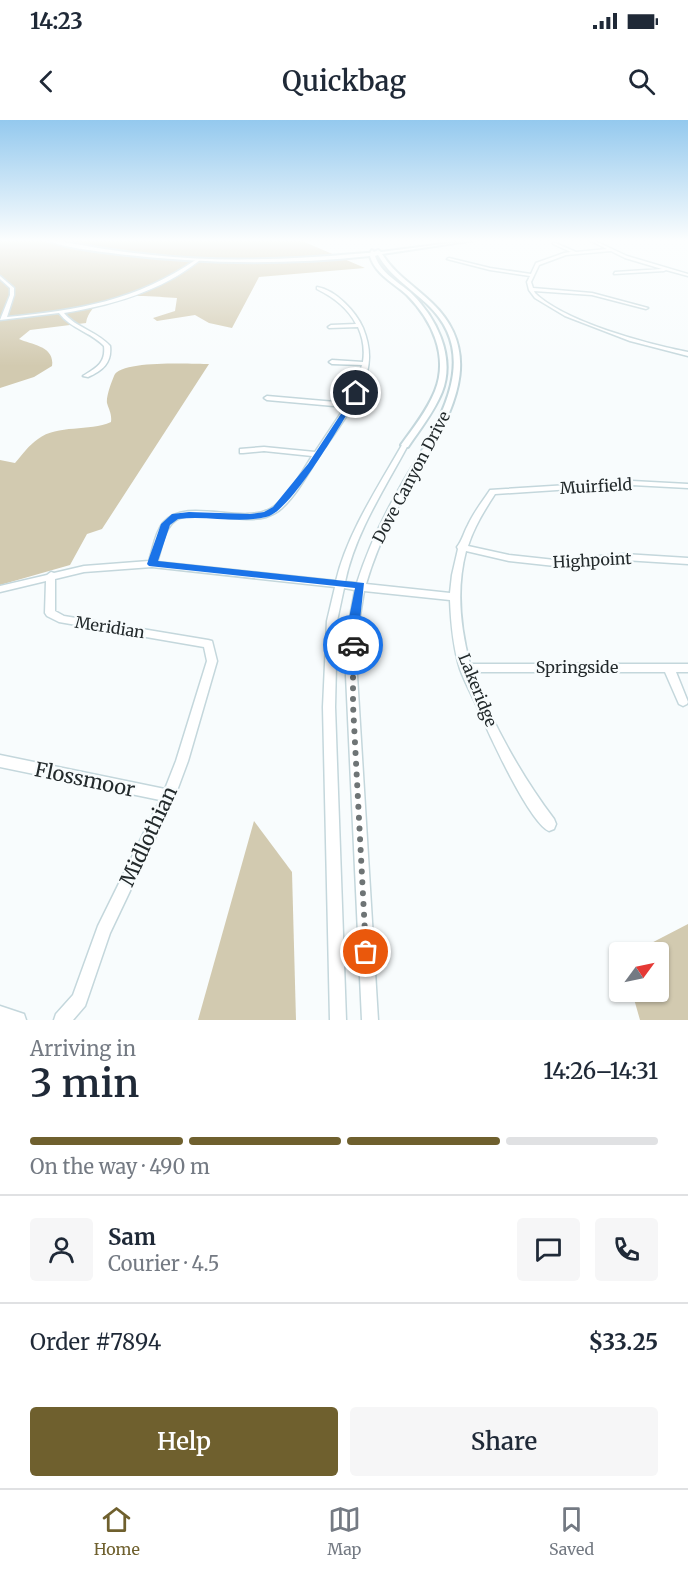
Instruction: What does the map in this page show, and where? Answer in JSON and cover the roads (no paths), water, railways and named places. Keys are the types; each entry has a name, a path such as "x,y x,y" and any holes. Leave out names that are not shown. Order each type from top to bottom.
{"street":[{"path":"5,282 12,288 12,295 2,319 60,312 105,302 162,282"},
{"name":"Dove Canyon Drive","path":"338,1020 329,707 332,621 340,583 359,530 397,464 405,445 432,406 440,386 445,362 437,330 428,315 396,282"},
{"name":"Dove Canyon Drive","path":"370,1020 353,705 354,623 360,585 376,540 426,451 456,388 457,348 448,327 437,311 405,282"},
{"path":"529,282 539,299 562,312 647,345 688,354"},
{"path":"152,564 166,524 176,516 189,514 250,517 266,514 276,509 317,454 349,405 362,381 367,351 360,325 341,302 319,288"},
{"path":"531,288 592,294 646,308"},
{"path":"60,312 70,324 93,333 107,346 108,356 104,366 86,376"},
{"path":"331,327 360,325"},
{"path":"332,362 366,364"},
{"path":"267,398 349,405"},
{"path":"243,451 264,449 317,454"},
{"path":"397,464 416,468"},
{"name":"Muirfield","path":"505,490 632,483 688,486"},
{"name":"Lakeridge","path":"505,490 493,492 488,498 475,516 461,547 453,597 456,627 465,668 499,744 523,789 549,824"},
{"name":"Highpoint","path":"461,547 510,558 555,563 624,557 688,561"},
{"path":"0,589 51,575 115,565 152,564 453,597"},
{"name":"Meridian","path":"51,575 50,613 62,619 208,644"},
{"name":"Midlothian","path":"62,1020 79,1000 103,931 169,796 212,661 208,644"},
{"path":"668,667 683,701"},
{"name":"Springside","path":"465,668 688,668"},
{"name":"Flossmoor","path":"0,761 169,796"},
{"path":"0,1014 18,1020"}]}
